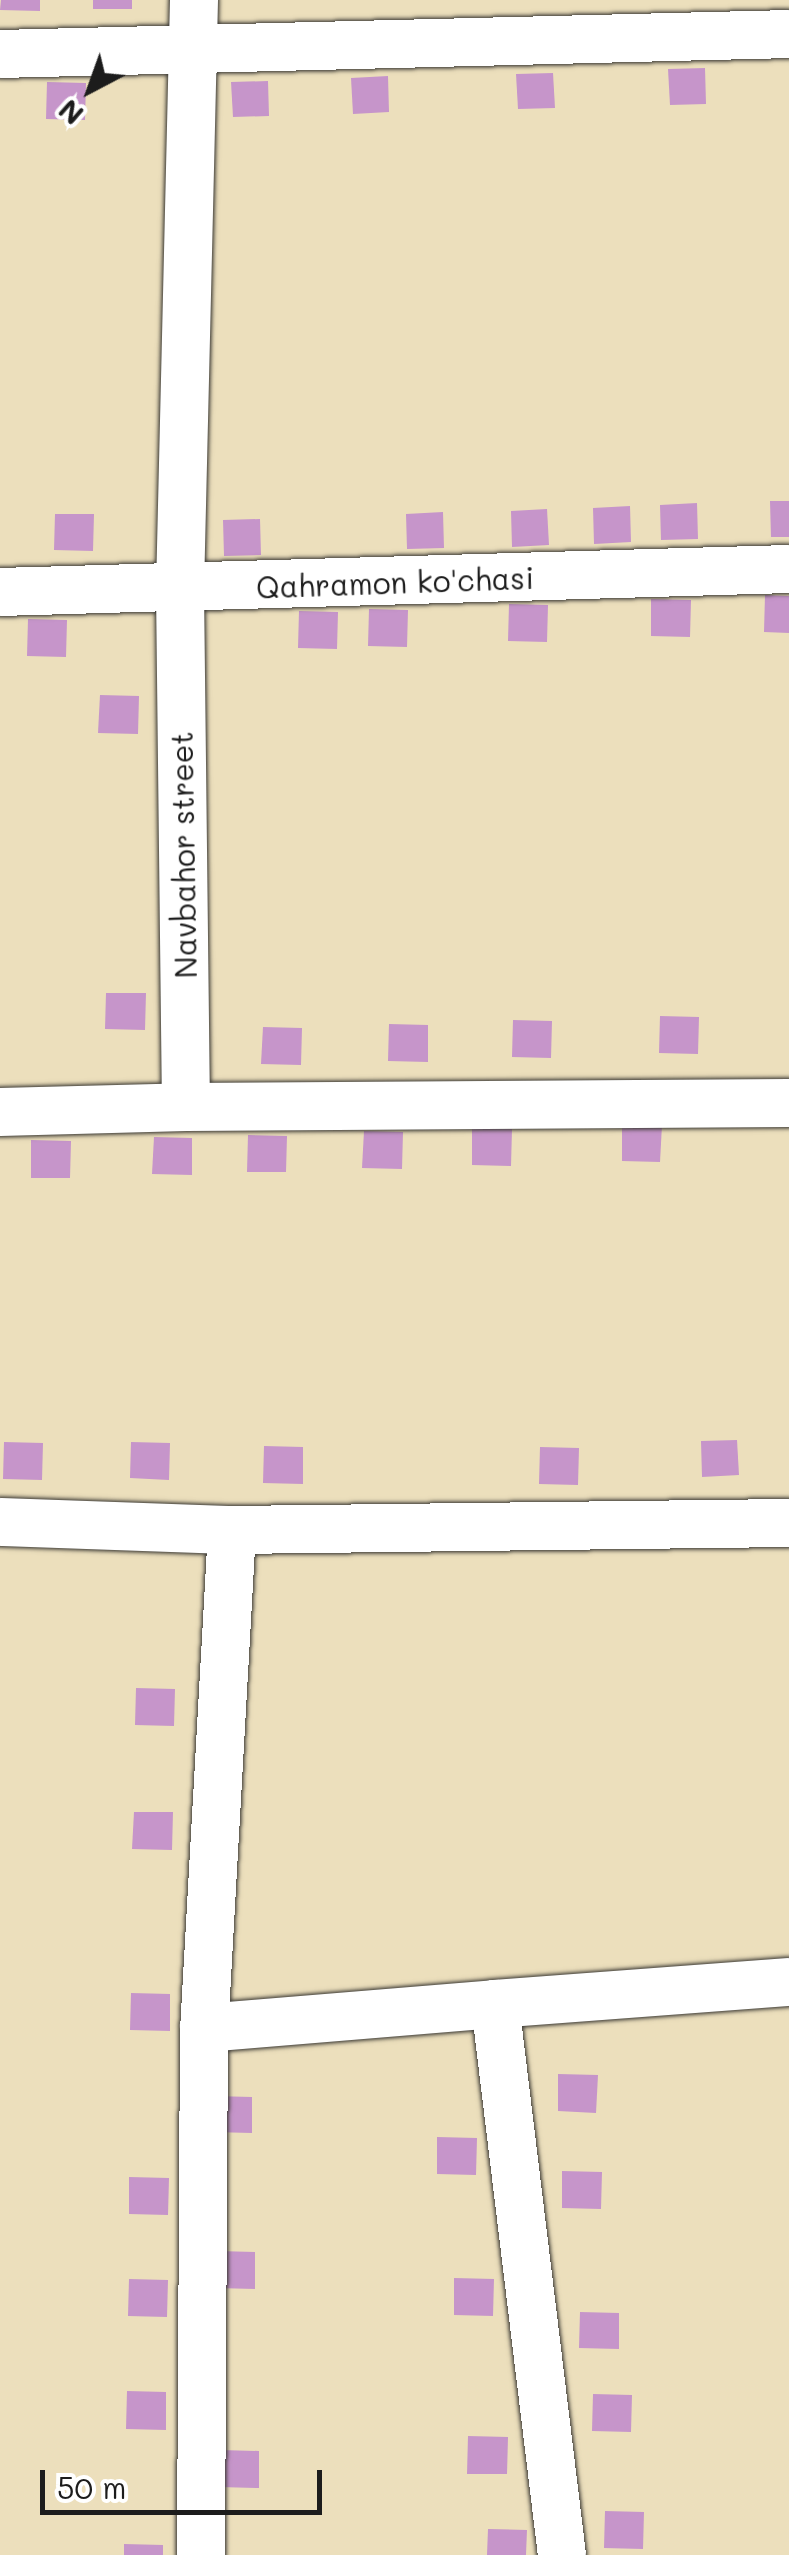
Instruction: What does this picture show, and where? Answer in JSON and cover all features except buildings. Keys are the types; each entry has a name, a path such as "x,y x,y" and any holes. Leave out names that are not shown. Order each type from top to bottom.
{"street":[{"name":"Navbahor street","path":"186,1108 180,589 194,0"},
{"path":"0,54 789,34"},
{"name":"Qahramon ko'chasi","path":"0,592 789,569"},
{"path":"0,1112 789,1103"},
{"path":"0,1522 232,1530 789,1523"},
{"path":"201,2555 204,2028 232,1530"},
{"path":"204,2028 789,1982"},
{"path":"495,2004 562,2555"}]}
